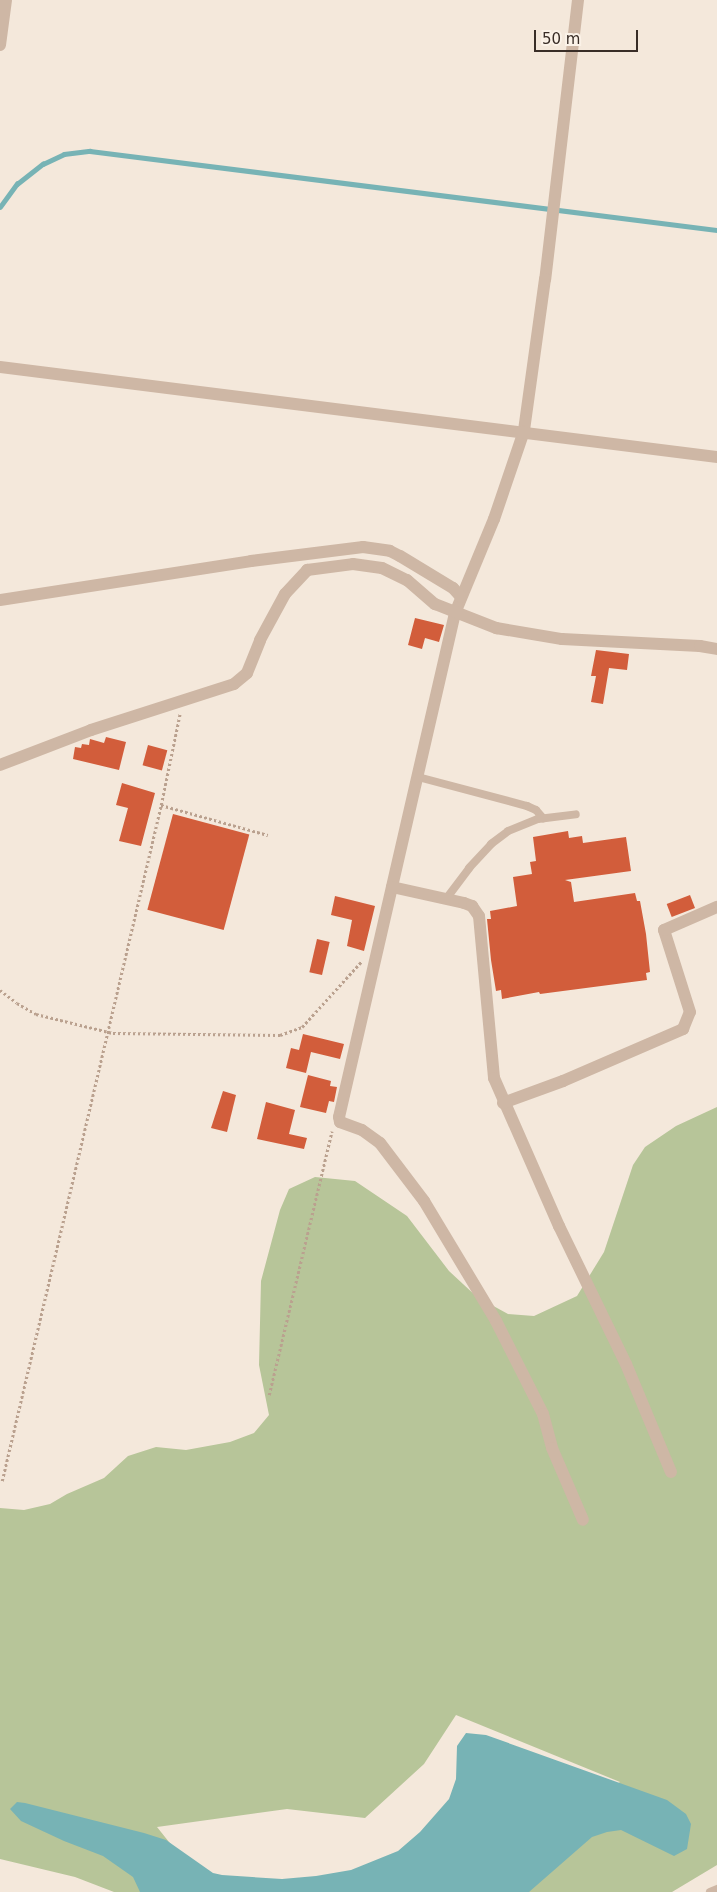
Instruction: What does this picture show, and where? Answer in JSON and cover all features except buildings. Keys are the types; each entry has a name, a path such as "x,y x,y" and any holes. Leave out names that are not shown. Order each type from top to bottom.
{"street":[{"path":"0,45 6,0"},
{"path":"578,0 543,298 524,431 494,519 455,613 339,1120 362,1130 380,1143 424,1201 496,1320 543,1414 552,1448 583,1520"},
{"path":"0,367 717,456"},
{"path":"0,600 251,561 363,547 390,551 400,556 452,588 461,596"},
{"path":"0,765 91,730 234,684 247,673 260,640 285,594 307,570 353,564 382,568 407,580 435,604 496,628 562,639 700,646 717,649"},
{"path":"392,888 472,906 479,916 492,1068 503,1103 559,1226 626,1364 672,1472"},
{"path":"503,1103 563,1081 684,1029 690,1012 664,930 717,907"}],"lane":[{"path":"418,777 527,806 536,810 543,818"},
{"path":"446,899 469,868 491,844 508,832 543,818 576,814"},
{"path":"710,1892 717,1889"}],"path":[{"path":"2,1481 161,805 182,702"},
{"path":"161,805 268,835"},
{"path":"0,990 36,1014 107,1031 176,1035 280,1035 302,1027 363,960 377,951"},
{"path":"269,1396 331,1132 335,1122 339,1120"}],"green space":[{"path":"717,1107 717,1865 672,1892 458,1892 495,1860 620,1782 456,1715 424,1764 365,1818 287,1809 157,1827 209,1892 114,1892 75,1877 0,1859 0,1508 24,1510 50,1504 67,1494 104,1478 128,1456 156,1447 186,1450 230,1442 254,1433 269,1415 259,1365 261,1281 280,1210 289,1189 315,1177 355,1181 407,1216 449,1271 477,1297 508,1314 534,1316 577,1296 604,1252 633,1165 645,1147 676,1126"}],"water":[{"path":"466,1733 486,1735 667,1800 686,1814 691,1824 687,1849 674,1856 621,1830 607,1832 592,1837 529,1892 140,1892 133,1877 103,1856 64,1841 21,1821 10,1809 17,1802 25,1803 144,1833 166,1840 213,1873 222,1875 282,1879 316,1876 351,1870 398,1851 420,1832 449,1799 456,1779 457,1746"}],"waterway":[{"path":"0,207 17,184 43,164 64,154 90,151 717,230"}]}
